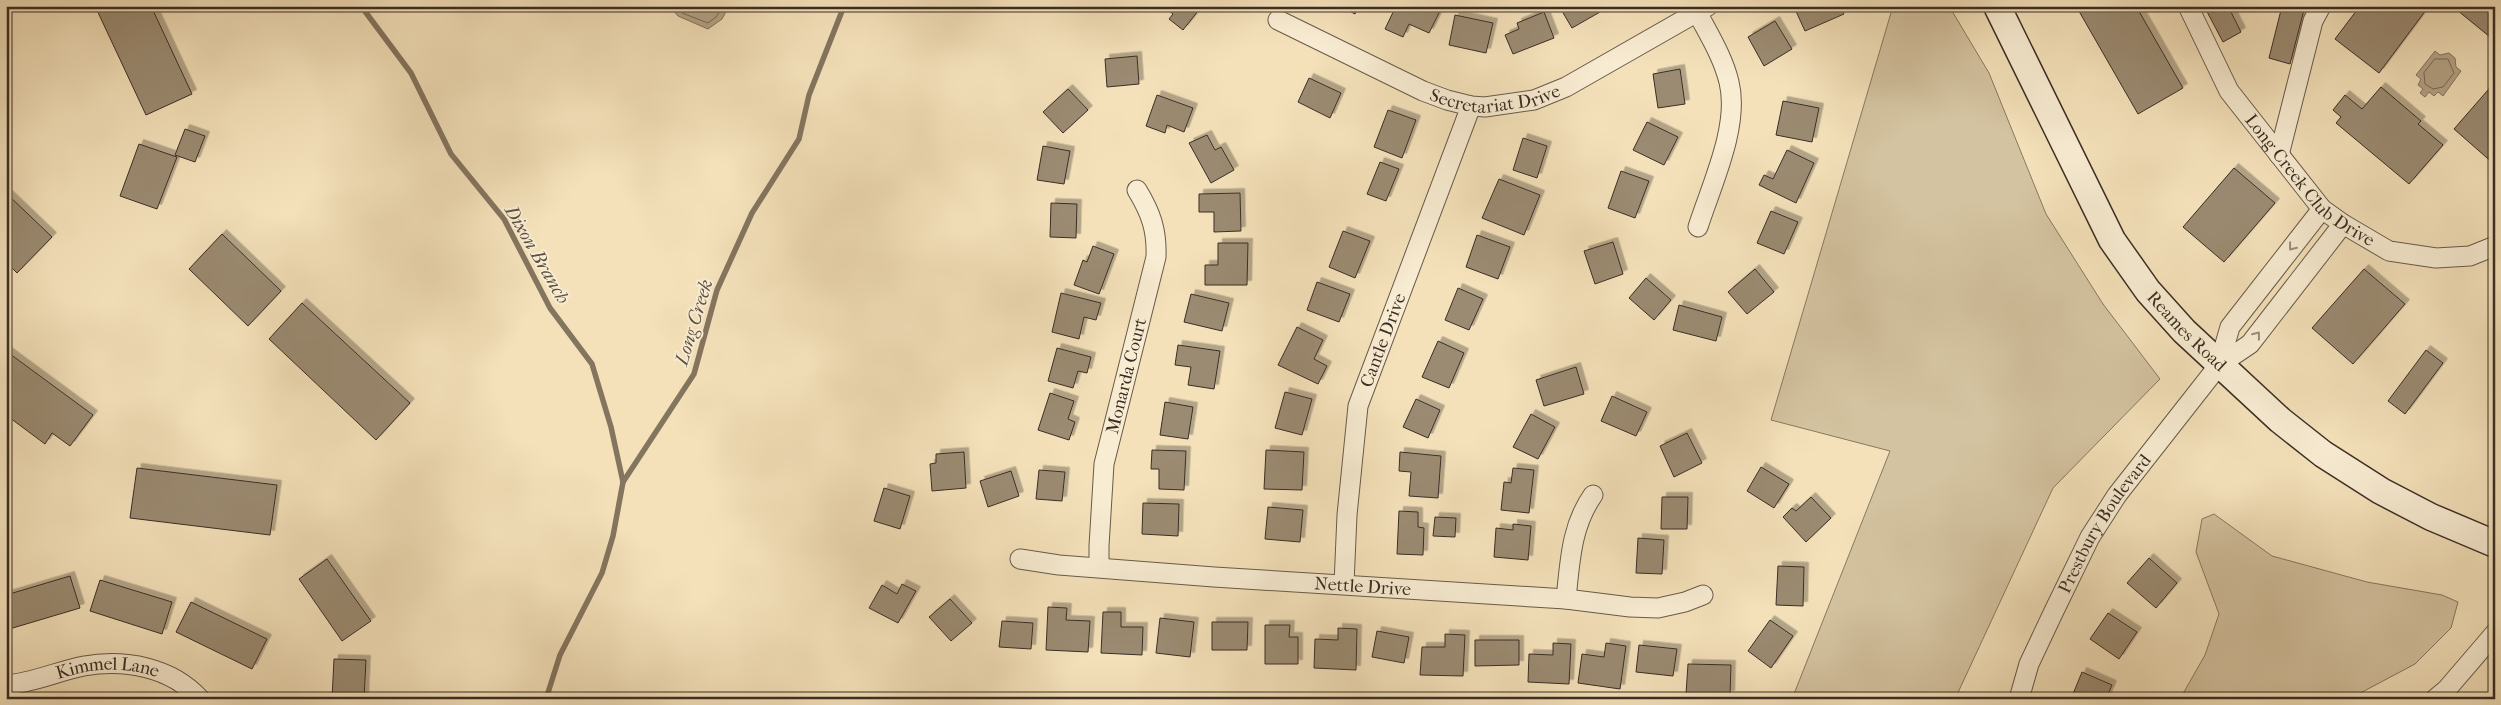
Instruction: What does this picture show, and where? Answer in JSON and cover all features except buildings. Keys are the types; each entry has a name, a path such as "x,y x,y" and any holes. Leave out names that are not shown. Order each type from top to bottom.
{"main road":[{"name":"Reames Road","path":"1996,6 2112,240 2148,291 2219,365 2280,420 2323,454 2388,495 2431,518 2495,544"}],"street":[{"name":"Long Creek Club Drive","path":"2188,6 2229,91 2322,209 2389,251 2436,258 2470,256 2495,246"},
{"path":"2280,155 2313,21 2321,6"},
{"path":"1698,228 1724,147 1732,102 1725,67 1702,9"},
{"name":"Secretariat Drive","path":"1278,20 1423,90 1448,100 1471,106 1486,107 1534,100 1566,87 1702,9"},
{"name":"Cantle Drive","path":"1344,584 1348,505 1358,406 1471,106"},
{"name":"Monarda Court","path":"1100,567 1099,546 1104,464 1156,257 1155,226 1150,211 1137,190"},
{"name":"Prestbury Boulevard","path":"2219,365 2230,327 2322,209"},
{"name":"Prestbury Boulevard","path":"2019,699 2029,664 2090,537 2117,495 2219,365 2250,344 2344,224"},
{"path":"1566,599 1576,526 1582,510 1593,495"},
{"name":"Nettle Drive","path":"1020,559 1100,567 1566,599 1658,608 1685,602 1703,595"},
{"path":"2435,699 2447,689 2495,633"},
{"name":"Kimmel Lane","path":"6,685 20,684 83,666 126,663 162,672 175,678 200,699"}],"shaded area":[{"path":"1893,6 1949,6 1989,73 2046,214 2103,304 2160,379 2053,488 1955,699 1792,699 1890,451 1771,420"},
{"path":"2214,514 2272,556 2367,582 2442,595 2458,602 2451,628 2415,664 2349,699 2180,699 2205,655 2219,614 2196,552 2202,519"}],"water":[{"path":"669,6 729,6 722,19 708,29 678,16"},
{"path":"2435,51 2440,55 2449,53 2455,58 2456,67 2461,71 2443,96 2438,92 2434,96 2429,92 2425,97 2420,93 2423,89 2418,85 2421,79 2416,75"}],"waterway":[{"name":"Dixon Branch","path":"361,6 411,73 451,154 504,219 550,308 592,364 611,427 623,482"},
{"name":"Long Creek","path":"546,699 560,655 602,573 613,536 623,482 694,374 717,290 752,213 799,139 809,95 844,6"}]}
